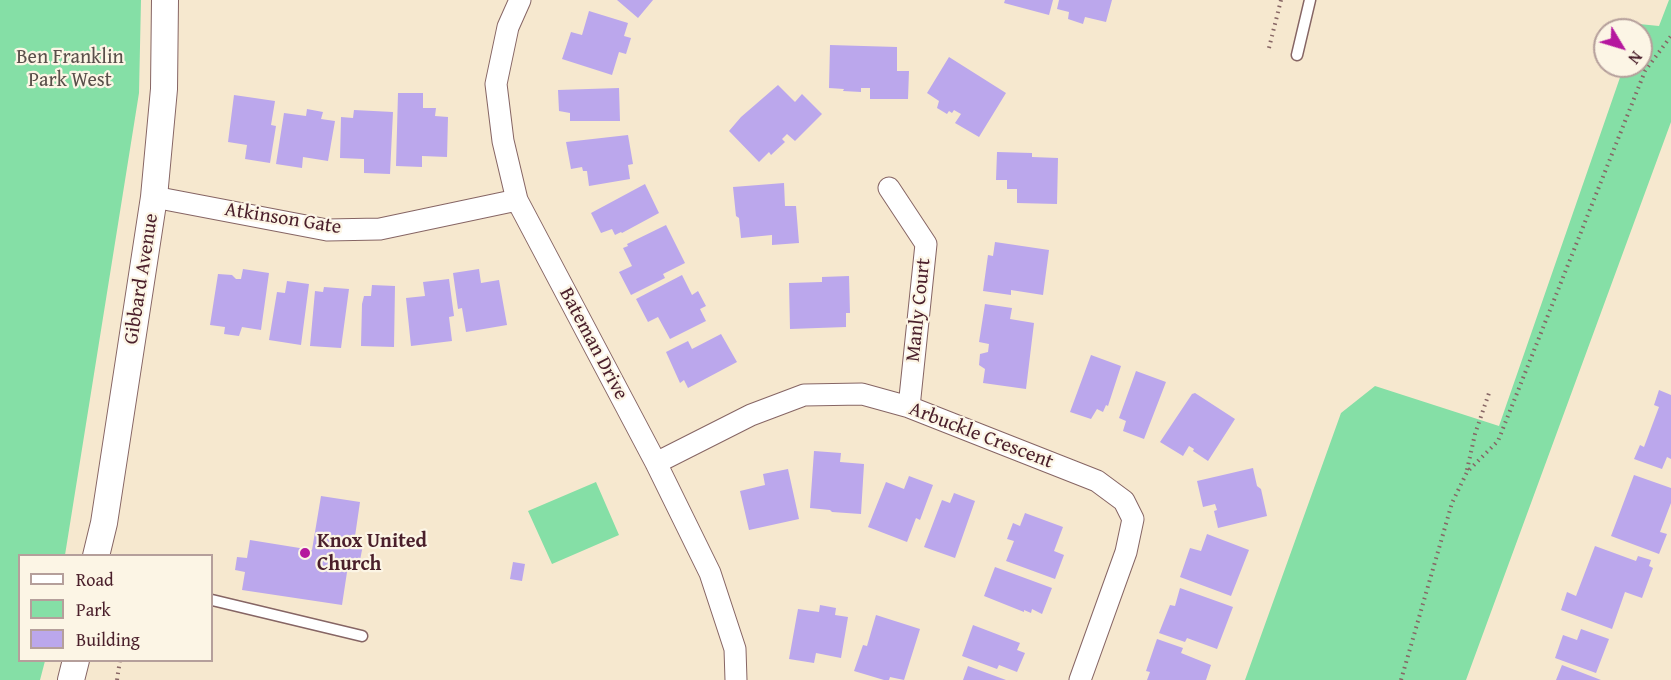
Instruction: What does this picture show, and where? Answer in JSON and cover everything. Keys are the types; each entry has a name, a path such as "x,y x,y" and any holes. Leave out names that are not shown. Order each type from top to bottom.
{"street":[{"name":"Gibbard Avenue","path":"96,554 104,523 154,197 164,90 165,0"},
{"name":"Bateman Drive","path":"520,0 508,27 496,84 502,141 517,200 656,463 710,573 735,649 736,680"},
{"name":"Manly Court","path":"889,188 926,244 909,407"},
{"name":"Atkinson Gate","path":"154,197 327,230 380,229 517,200"},
{"name":"Arbuckle Crescent","path":"656,463 751,415 804,395 862,394 909,407 1097,481 1124,501 1133,519 1126,552 1080,680"},
{"path":"71,680 76,662"}],"lane":[{"path":"1297,55 1310,0"},
{"path":"213,600 362,636"}],"path":[{"path":"1269,48 1281,0"},
{"path":"1467,472 1498,441 1645,71 1671,36"},
{"path":"1401,680 1452,503 1467,472 1475,434 1489,393"},
{"path":"117,680 120,662"}],"green space":[{"name":"Ben Franklin Park West","path":"0,0 141,0 139,93 65,554 18,554 18,662 45,662 40,680 0,680"},
{"path":"1669,0 1671,0 1671,122 1466,680 1245,680 1341,413 1375,386 1499,426 1620,78 1653,78 1653,25 1659,26"},
{"path":"596,482 619,535 552,564 528,511"}],"building":[{"path":"617,0 653,0 638,18"},
{"path":"1005,0 1053,0 1049,15 1004,3"},
{"path":"1059,0 1112,0 1106,22 1085,17 1083,24 1068,19 1069,12 1057,9"},
{"path":"589,11 628,23 624,36 631,38 626,54 619,52 612,75 562,59 571,32 582,35"},
{"path":"830,45 897,47 897,71 909,71 908,99 870,99 870,88 861,88 861,92 829,88"},
{"path":"949,57 1006,93 979,137 955,123 961,114 954,110 947,114 937,108 939,101 927,93"},
{"path":"778,85 795,102 802,94 822,114 795,141 787,134 782,139 785,142 771,155 769,152 759,162 729,131 741,117"},
{"path":"619,88 620,121 570,121 570,113 559,111 558,90"},
{"path":"398,93 423,93 423,108 436,108 435,116 448,117 447,157 422,156 422,167 396,166"},
{"path":"234,95 275,101 271,125 276,126 270,163 245,159 247,145 228,142"},
{"path":"307,109 323,112 321,119 335,121 328,161 303,157 302,168 276,164 284,113 306,116"},
{"path":"354,110 393,112 390,174 364,173 364,159 340,158 341,117 353,118"},
{"path":"628,135 633,164 628,165 630,179 589,186 587,171 583,171 582,167 571,169 566,142"},
{"path":"997,152 1032,153 1032,157 1058,158 1057,204 1017,203 1017,189 1007,189 1007,180 996,180"},
{"path":"784,183 785,206 796,206 799,243 772,245 772,235 741,238 733,187"},
{"path":"645,184 659,213 622,233 615,235 612,229 601,233 591,213"},
{"path":"666,225 685,263 663,274 665,278 631,295 619,272 632,266 623,248"},
{"path":"995,242 1049,250 1043,295 1011,290 1011,295 983,291 988,255 993,256"},
{"path":"243,269 269,273 261,330 242,327 239,336 224,334 225,327 210,325 218,274 232,275 236,279 241,279"},
{"path":"479,269 481,283 499,280 507,325 466,332 462,308 458,309 453,273"},
{"path":"682,275 692,295 698,291 706,306 700,309 706,321 670,339 658,317 648,322 636,299"},
{"path":"849,276 850,313 846,313 846,327 790,329 789,283 822,282 822,277"},
{"path":"449,279 454,316 449,317 452,341 411,346 406,298 425,296 423,282"},
{"path":"287,281 309,284 301,345 269,340 277,292 285,293"},
{"path":"372,285 395,286 394,347 361,346 362,304 364,296 371,296"},
{"path":"324,287 349,289 341,348 310,346 315,291 323,292"},
{"path":"985,304 1012,308 1010,319 1034,323 1026,389 983,383 985,369 979,365 980,354 988,352 989,344 979,342"},
{"path":"721,334 737,362 688,388 684,380 680,383 666,352 688,341 692,349"},
{"path":"1091,355 1121,366 1108,406 1106,405 1103,412 1097,409 1091,419 1070,412"},
{"path":"1136,371 1166,382 1144,439 1123,431 1126,421 1119,418"},
{"path":"1659,390 1671,395 1671,459 1667,457 1662,469 1634,459 1640,445 1644,447 1659,407 1654,405"},
{"path":"1195,393 1235,419 1208,461 1189,446 1183,456 1160,442 1192,394"},
{"path":"814,451 841,453 840,462 864,464 861,514 810,508"},
{"path":"1253,468 1267,516 1218,528 1214,511 1217,510 1215,504 1203,507 1197,481"},
{"path":"788,469 799,519 749,530 740,491 765,485 763,474"},
{"path":"1634,475 1671,488 1671,503 1660,532 1667,534 1659,554 1611,536"},
{"path":"909,476 933,485 920,520 916,518 907,542 868,527 886,482 904,489"},
{"path":"954,493 975,501 955,558 924,547 942,500 950,503"},
{"name":"Knox United Church","path":"321,496 360,502 354,543 363,545 360,560 349,559 342,605 242,590 245,572 235,570 237,557 247,558 250,540 312,550"},
{"path":"1025,513 1063,527 1054,551 1064,555 1055,579 1006,561 1014,541 1007,539 1013,523 1020,526"},
{"path":"1207,534 1249,550 1231,596 1180,577 1190,548 1201,551"},
{"path":"1595,546 1636,561 1638,556 1651,560 1649,566 1653,568 1642,598 1625,592 1612,629 1561,610 1567,592 1576,596"},
{"path":"513,562 525,564 522,581 510,579"},
{"path":"995,567 1052,588 1042,614 1032,609 1031,613 1024,610 1024,612 984,596"},
{"path":"1180,588 1233,607 1217,649 1187,638 1185,642 1159,633 1170,605 1175,606"},
{"path":"820,605 836,608 835,615 848,617 841,658 816,653 814,663 789,659 798,609 819,612"},
{"path":"876,615 920,629 904,680 890,677 889,680 884,680 854,671 863,645 867,646"},
{"path":"973,625 1020,643 1017,650 1025,653 1017,672 999,665 997,669 962,656"},
{"path":"1581,629 1609,639 1596,673 1555,658 1563,635 1577,640"},
{"path":"1157,639 1183,648 1181,653 1211,665 1206,680 1147,680 1150,672 1146,671"},
{"path":"1562,665 1601,680 1556,680"},
{"path":"968,666 1006,680 963,680"}],"place":[{"name":"Knox United Church","path":"305,553"}]}
